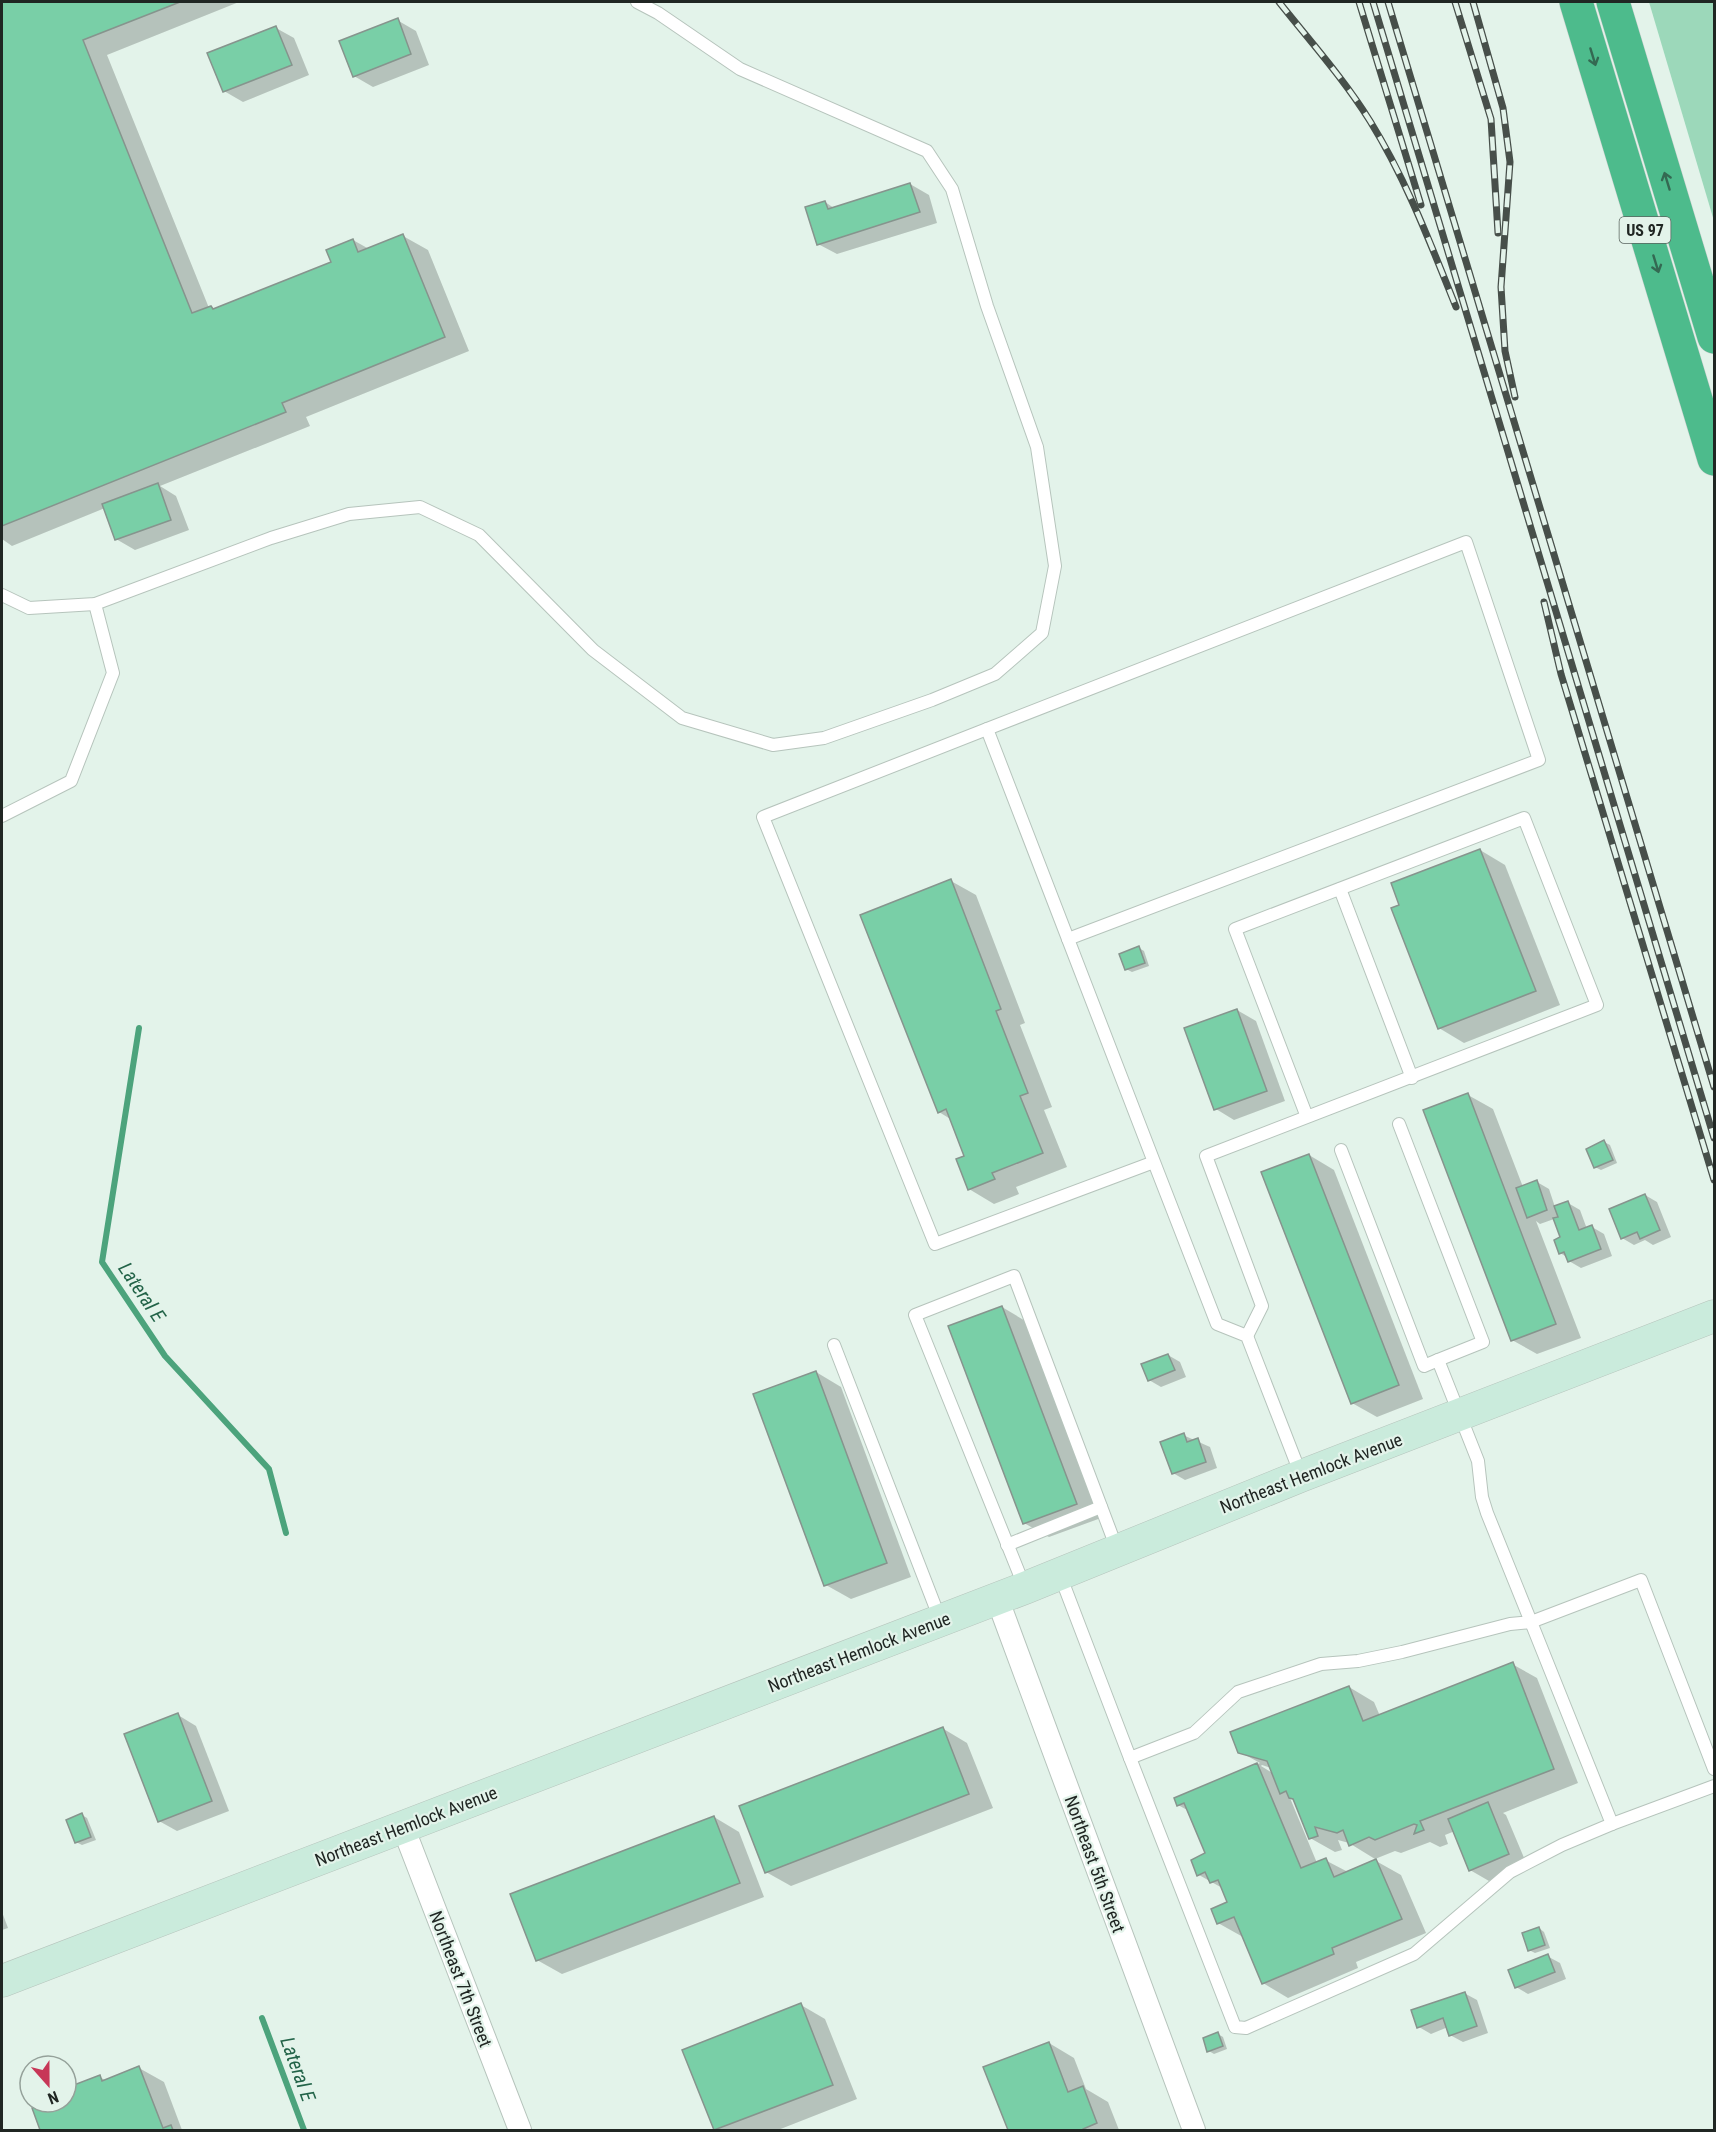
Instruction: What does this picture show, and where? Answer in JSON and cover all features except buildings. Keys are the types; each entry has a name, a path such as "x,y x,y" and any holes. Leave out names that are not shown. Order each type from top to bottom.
{"highway":[{"name":"US 97","path":"1576,2 1714,459"},
{"name":"US 97","path":"1613,2 1714,337"}],"street":[{"name":"Northeast Hemlock Avenue","path":"2,1981 1011,1593 1301,1476 1714,1316"},
{"name":"Northeast 5th Street","path":"1011,1593 1194,2130"},
{"name":"Northeast 7th Street","path":"403,1827 520,2130"}],"lane":[{"path":"2,595 29,608 95,604 271,538 350,514 420,507 479,535 593,650 682,718 773,745 824,738 932,700 995,674 1042,633 1055,566 1037,447 987,306 952,189 927,151 740,69 658,13 637,2"},
{"path":"1068,939 1539,760 1466,542 763,818 935,1244 1154,1162"},
{"path":"2,816 71,781 113,673 95,604"},
{"path":"987,729 1218,1324 1247,1336 1301,1476"},
{"path":"1247,1336 1262,1306 1206,1156 1307,1118 1412,1078 1597,1005 1524,818 1235,929 1307,1118"},
{"path":"1340,889 1412,1078"},
{"path":"1341,1150 1424,1366 1483,1342 1399,1124"},
{"path":"1011,1593 1007,1545 915,1315 1014,1276 1118,1550"},
{"path":"834,1345 941,1620"},
{"path":"1438,1360 1478,1461 1482,1497 1487,1513 1611,1824"},
{"path":"1007,1545 1101,1507"},
{"path":"1059,1574 1235,2027 1246,2028 1414,1954 1510,1872 1562,1845 1611,1824 1714,1786"},
{"path":"1130,1758 1194,1733 1238,1692 1321,1664 1358,1661 1510,1624 1531,1622 1641,1580 1714,1769"}],"green space":[{"path":"1649,2 1714,2 1714,221"}],"waterway":[{"name":"Lateral E","path":"139,1028 102,1262 165,1356 269,1469 286,1533"},
{"name":"Lateral E","path":"262,2018 304,2130"}],"railway":[{"path":"1279,2 1349,90 1383,143 1417,213 1456,307"},
{"path":"1359,2 1421,205"},
{"path":"1373,2 1714,1138"},
{"path":"1388,2 1714,1087"},
{"path":"1455,2 1491,119 1498,233"},
{"path":"1473,2 1503,108 1510,162 1501,287 1505,351 1515,397"},
{"path":"1544,602 1561,674 1714,1180"}]}
